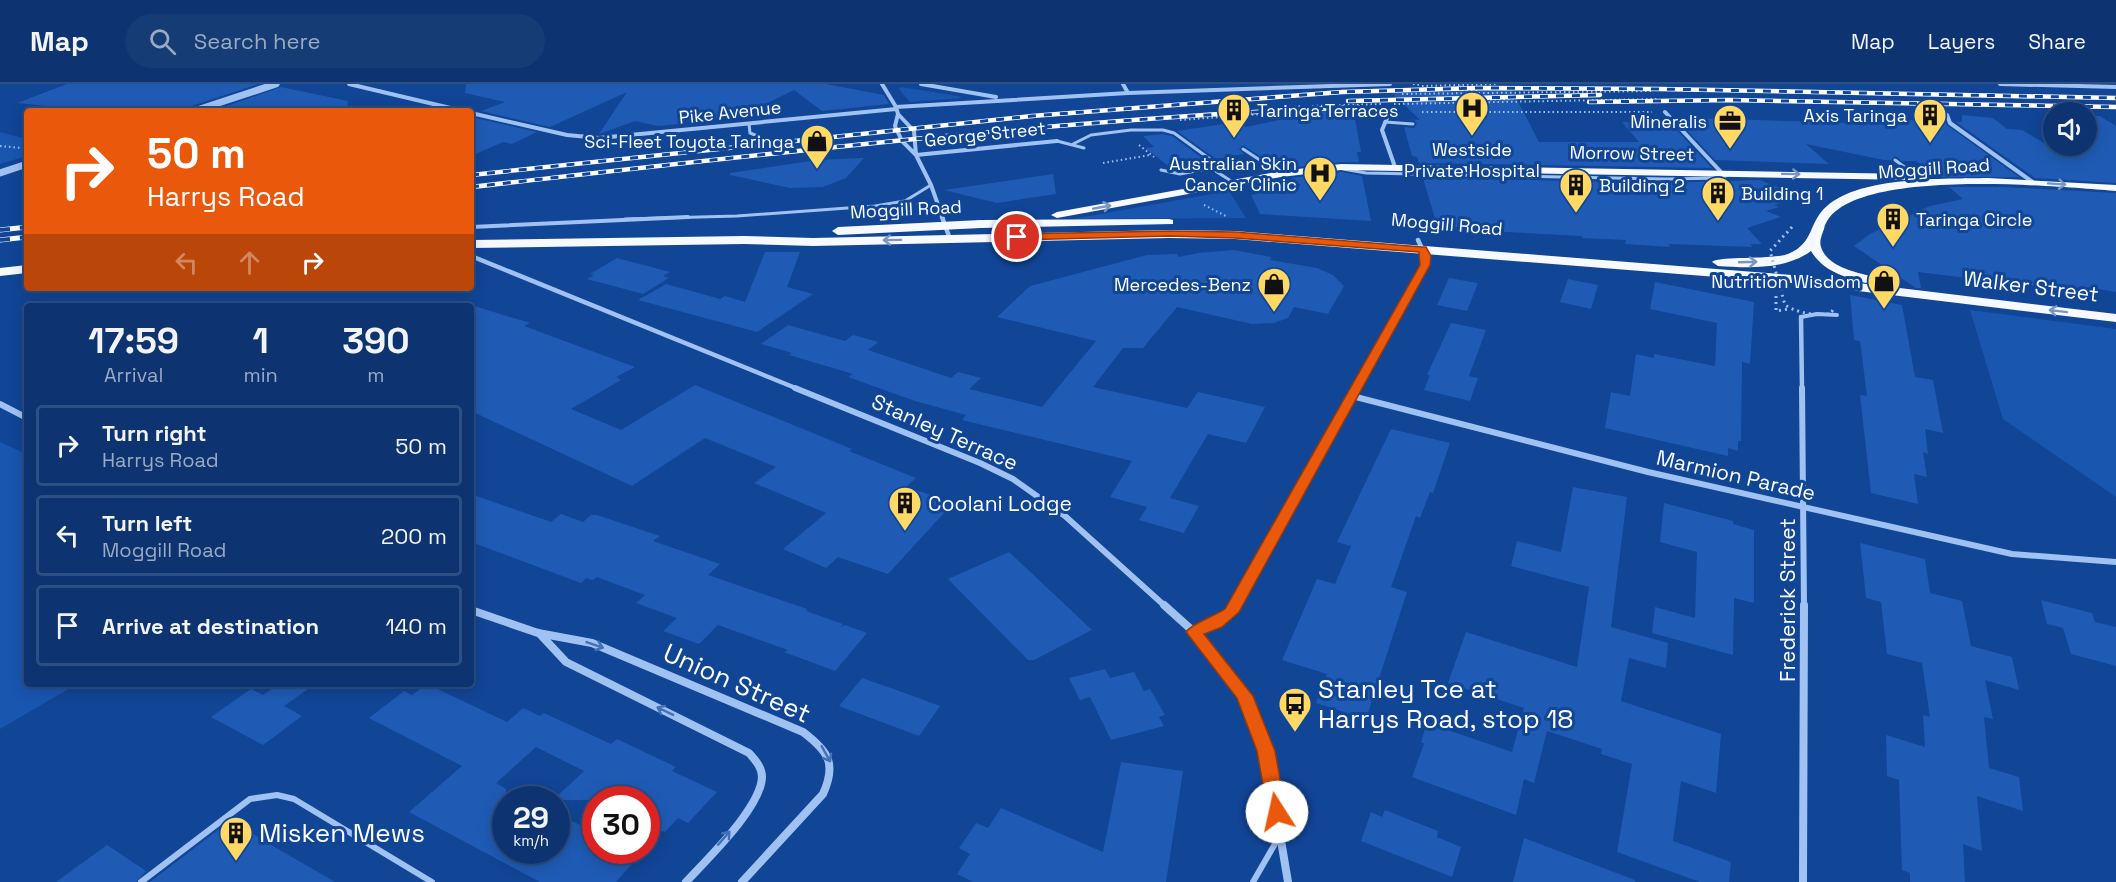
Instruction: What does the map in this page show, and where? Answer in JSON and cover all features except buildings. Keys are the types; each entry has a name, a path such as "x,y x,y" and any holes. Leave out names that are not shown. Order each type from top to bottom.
{"highway":[{"name":"Morrow Street","path":"981,224 1066,214 1281,174 1331,168 1727,172 1999,181"},
{"name":"Moggill Road","path":"474,244 744,240 813,242 1196,234 1733,263 1782,259 1797,254 1814,241 1824,215 1830,208 1854,195 1920,184 1999,181 2116,188"},
{"name":"Moggill Road","path":"744,240 813,232 946,225 1219,223 1420,245 1792,279 1940,296"},
{"path":"1814,241 1821,256 1838,270 1940,296"},
{"path":"0,272 24,269"},
{"name":"Walker Street","path":"1940,296 2116,318"}],"street":[{"path":"203,108 276,84"},
{"path":"349,84 450,108"},
{"path":"883,84 898,114 895,126 902,141 916,155 931,185 950,239"},
{"path":"921,84 1009,99"},
{"path":"1123,84 1128,93"},
{"name":"Pike Avenue","path":"474,114 567,135 599,138 1009,99 1390,84"},
{"path":"2000,84 2116,87"},
{"path":"1665,112 1727,172"},
{"path":"898,114 911,124 918,139 916,155"},
{"path":"1947,115 1950,123 2034,183"},
{"path":"1386,120 1382,130 1395,167"},
{"name":"George Street","path":"916,155 1057,141"},
{"path":"0,173 24,165"},
{"path":"1194,632 1216,623 1231,612 1425,265 1426,257 1420,245"},
{"name":"Stanley Terrace","path":"474,257 980,463 1013,479 1065,516 1194,632 1244,696 1266,751 1288,882"},
{"name":"Frederick Street","path":"1802,317 1803,882"},
{"name":"Marmion Parade","path":"1352,396 1648,472 2012,554 2116,562"},
{"path":"0,404 24,416"},
{"name":"Union Street","path":"474,611 538,633 592,643 803,732 819,743 830,758 831,778 823,794 742,882"},
{"name":"Union Street","path":"538,633 566,662 749,753 759,765 762,778 750,807 686,882"}],"lane":[{"path":"1386,120 1413,124"},
{"path":"749,124 750,133 760,137 763,146"},
{"path":"1073,144 1091,135 1131,130 1163,130 1174,133 1211,158 1214,162 1211,168"},
{"path":"1057,141 1084,148"},
{"path":"1243,149 1281,174"},
{"path":"1895,160 1918,177"},
{"path":"1161,170 1180,174 1211,168 1234,183"},
{"path":"1331,168 1373,173 1666,179 1724,178 1727,172"},
{"path":"474,227 611,219 737,216 880,206 905,201 931,185"},
{"path":"1802,317 1817,314 1837,315"},
{"path":"141,882 250,799 277,795 294,799 432,882"},
{"path":"1253,882 1281,833"}],"path":[{"path":"1413,84 1421,86 1497,84"},
{"path":"1401,93 1647,88"},
{"path":"1501,90 1651,91"},
{"path":"1276,107 1447,101 1659,98"},
{"path":"1476,102 1485,112"},
{"path":"1220,116 1274,112"},
{"path":"1416,112 1658,112"},
{"path":"0,146 24,149"},
{"path":"1103,163 1152,155"},
{"path":"1204,200 1205,207 1229,216"},
{"path":"1792,226 1770,251 1783,303 1790,309 1810,315 1827,315 1833,310"},
{"path":"1776,287 1776,311"}],"shaded area":[{"path":"901,87 962,98 910,102 899,89"},
{"path":"0,132 24,138 24,157 0,164"},
{"path":"1229,191 1246,218 1072,219"},
{"path":"1970,310 2116,329 2116,497 2003,419"},
{"path":"0,442 24,453 24,687 72,687 0,729"}],"railway":[{"path":"474,175 1032,116 1342,92 1478,88 1660,89 2116,98"},
{"path":"1348,101 1600,95"},
{"path":"1589,102 1729,100 2116,107"},
{"path":"474,187 914,139 1136,120 1358,107"},
{"path":"0,230 24,227"},
{"path":"0,240 24,237"}],"place":[{"name":"Westside Private Hospital","path":"1472,137"},
{"name":"Taringa Terraces","path":"1234,139"},
{"name":"Axis Taringa","path":"1930,144"},
{"name":"Mineralis","path":"1730,150"},
{"name":"Sci-Fleet Toyota Taringa","path":"817,170"},
{"name":"Australian Skin Cancer Clinic","path":"1320,202"},
{"name":"Building 2","path":"1576,214"},
{"name":"Building 1","path":"1718,222"},
{"name":"Taringa Circle","path":"1893,248"},
{"name":"Nutrition Wisdom","path":"1884,310"},
{"name":"Mercedes-Benz","path":"1274,313"},
{"name":"Coolani Lodge","path":"905,532"},
{"name":"Stanley Tce at Harrys Road, stop 18","path":"1295,733"},
{"name":"Misken Mews","path":"236,862"}],"route":[{"path":"1017,237 1114,234 1235,235 1422,250 1426,256 1425,265 1231,612 1216,623 1194,632 1244,696 1266,751 1277,812"}]}
